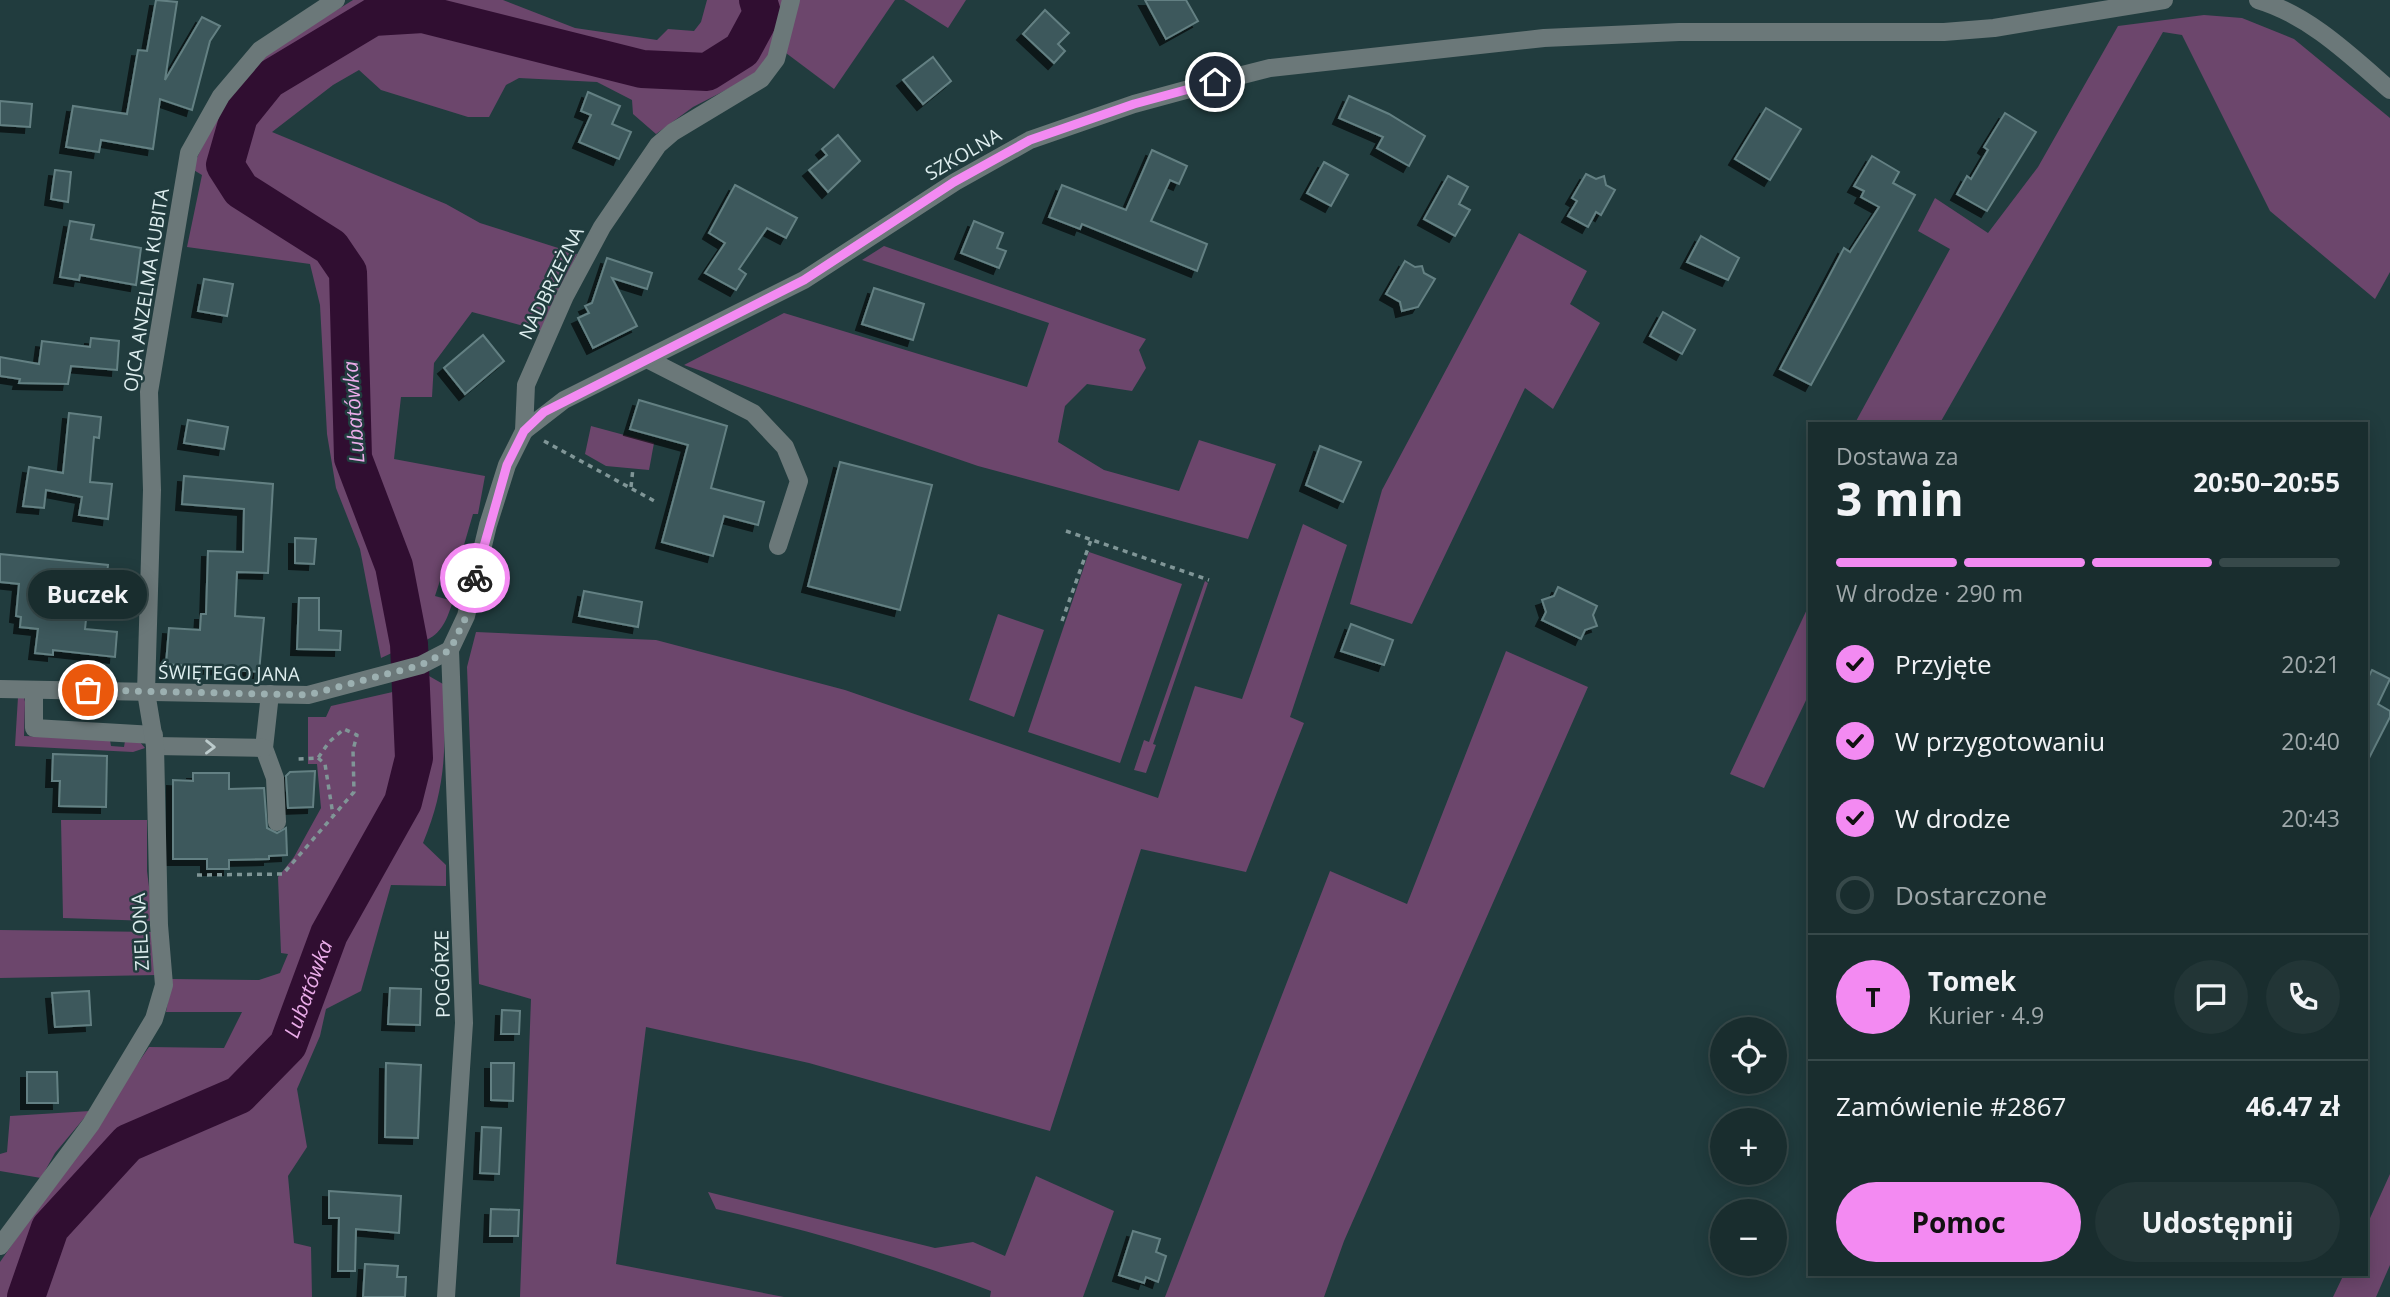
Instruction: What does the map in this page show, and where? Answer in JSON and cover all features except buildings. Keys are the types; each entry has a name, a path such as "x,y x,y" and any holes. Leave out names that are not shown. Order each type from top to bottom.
{"street":[{"name":"OJCA ANZELMA KUBITA","path":"146,692 152,490 149,392 189,153 221,96 260,50 336,0"},
{"name":"NADBRZEŻNA","path":"450,650 466,617 507,465 524,431 526,384 565,296 602,227 666,138 761,79 776,58 791,0"},
{"name":"SZKOLNA","path":"524,431 564,400 804,280 954,182 1030,140 1134,104 1270,68 1545,38 1679,32 1944,32 1994,28 2164,0"},
{"path":"2258,0 2279,6 2306,22 2390,90"},
{"path":"647,359 753,413 785,447 799,481 778,546"},
{"name":"ŚWIĘTEGO JANA","path":"0,689 321,693 421,665 450,650"},
{"name":"POGÓRZE","path":"446,1297 464,1023 450,650"},
{"path":"34,690 34,727 155,741 264,748"},
{"name":"ZIELONA","path":"0,1246 91,1124 154,1019 164,985 159,925 155,741 146,692"},
{"path":"270,694 264,748 275,778 277,822"}],"path":[{"path":"554,447 658,503"},
{"path":"631,487 633,468"},
{"path":"1066,531 1209,580"},
{"path":"1062,621 1091,540"},
{"path":"197,875 283,874 354,792 353,750 357,735 350,729 336,734 318,758"},
{"path":"297,759 318,758 325,764 333,815"}],"shaded area":[{"path":"353,0 503,0 575,28 657,40 668,29 694,31 701,22 707,0 783,0 773,53 757,74 693,107 656,134 633,114 632,100 597,82 519,78 506,85 489,117 468,117 381,90 359,70 333,85 272,132 446,204 480,223 577,254 542,331 472,312 434,363 432,397 401,397 394,459 485,476 478,514 473,514 459,562 446,562 435,596 453,601 448,615 438,632 419,643 407,579 371,477 363,435 346,435 354,482 385,567 402,632 394,652 381,658 360,549 336,488 327,434 320,305 310,264 187,247 202,175 192,169 228,102 251,72 278,45"},
{"path":"798,0 895,0 834,89 786,53"},
{"path":"904,0 966,0 948,28"},
{"path":"2204,15 2242,18 2294,39 2390,118 2390,272 2375,299 2270,211 2182,35 2163,32 1941,422 1856,422 1950,249 1918,231 1935,198 1988,233 2038,167 2118,26"},
{"path":"1519,233 1587,271 1570,304 1600,323 1553,409 1525,388 1412,624 1350,604 1382,490"},
{"path":"884,246 1146,339 1139,350 1146,368 1132,391 1087,384 1065,406 1058,442 1104,470 1179,491 1199,440 1276,464 1248,539 978,466 684,365 784,313 1027,387 1049,323 862,260"},
{"path":"591,426 654,443 649,470 606,466 585,454"},
{"path":"1303,524 1347,545 1290,717 1304,723 1246,872 1141,849 1050,1131 809,1063 646,1027 616,1264 784,1297 520,1297 531,999 479,984 467,667 476,632 656,640 845,690 1158,798 1195,686 1242,699"},
{"path":"1089,552 1182,584 1120,763 1028,732"},
{"path":"1205,581 1208,583 1153,744 1156,745 1146,773 1134,770 1144,740 1149,742"},
{"path":"1808,607 1808,696 1764,788 1730,774"},
{"path":"998,614 1044,630 1014,717 969,700"},
{"path":"1506,651 1588,687 1344,1241 1324,1297 1165,1297 1330,871 1407,904"},
{"path":"429,676 443,684 445,726 441,783 423,843 446,865 446,886 391,885 361,991 326,1009 320,1036 297,1089 307,1147 288,1176 294,1243 311,1247 312,1297 0,1297 0,1262 149,1047 224,1048 242,1012 166,1012 172,979 259,980 280,973 288,954 281,953 278,877 294,857 321,808 317,764 308,764 308,717 326,717 331,706 397,691 402,757 389,809 322,923 305,974 323,979 329,953 396,840 416,793 423,748 423,680"},
{"path":"18,697 24,697 25,702 24,736 110,740 111,746 124,747 125,741 139,741 145,748 133,752 15,746"},
{"path":"61,820 147,820 147,871 153,918 150,921 63,918"},
{"path":"0,930 155,932 157,975 0,978"},
{"path":"90,1111 55,1153 41,1178 0,1171 0,1154 7,1152 10,1116"},
{"path":"2390,1174 2390,1265 2376,1297 2333,1297 2343,1276 2368,1276 2368,1223"},
{"path":"1036,1176 1114,1211 1083,1297 990,1297 991,1291 889,1256 820,1235 716,1209 708,1192 935,1248 973,1242 1005,1256"}],"waterway":[{"name":"Lubatówka","path":"26,1297 50,1228 128,1143 239,1095 288,1045 329,934 403,802 414,758 409,644 394,566 353,458 348,272 331,247 241,190 225,165 239,116 268,80 373,17 423,14 642,69 707,72 742,50 762,13 758,0"}],"way so far":[{"path":"88,690 308,695 421,665 450,650 466,617 475,578"}],"place":[{"name":"Buczek","path":"88,690"}],"route":[{"path":"475,578 507,465 524,431 544,412 804,280 954,182 1030,140 1134,104 1215,82"}]}
